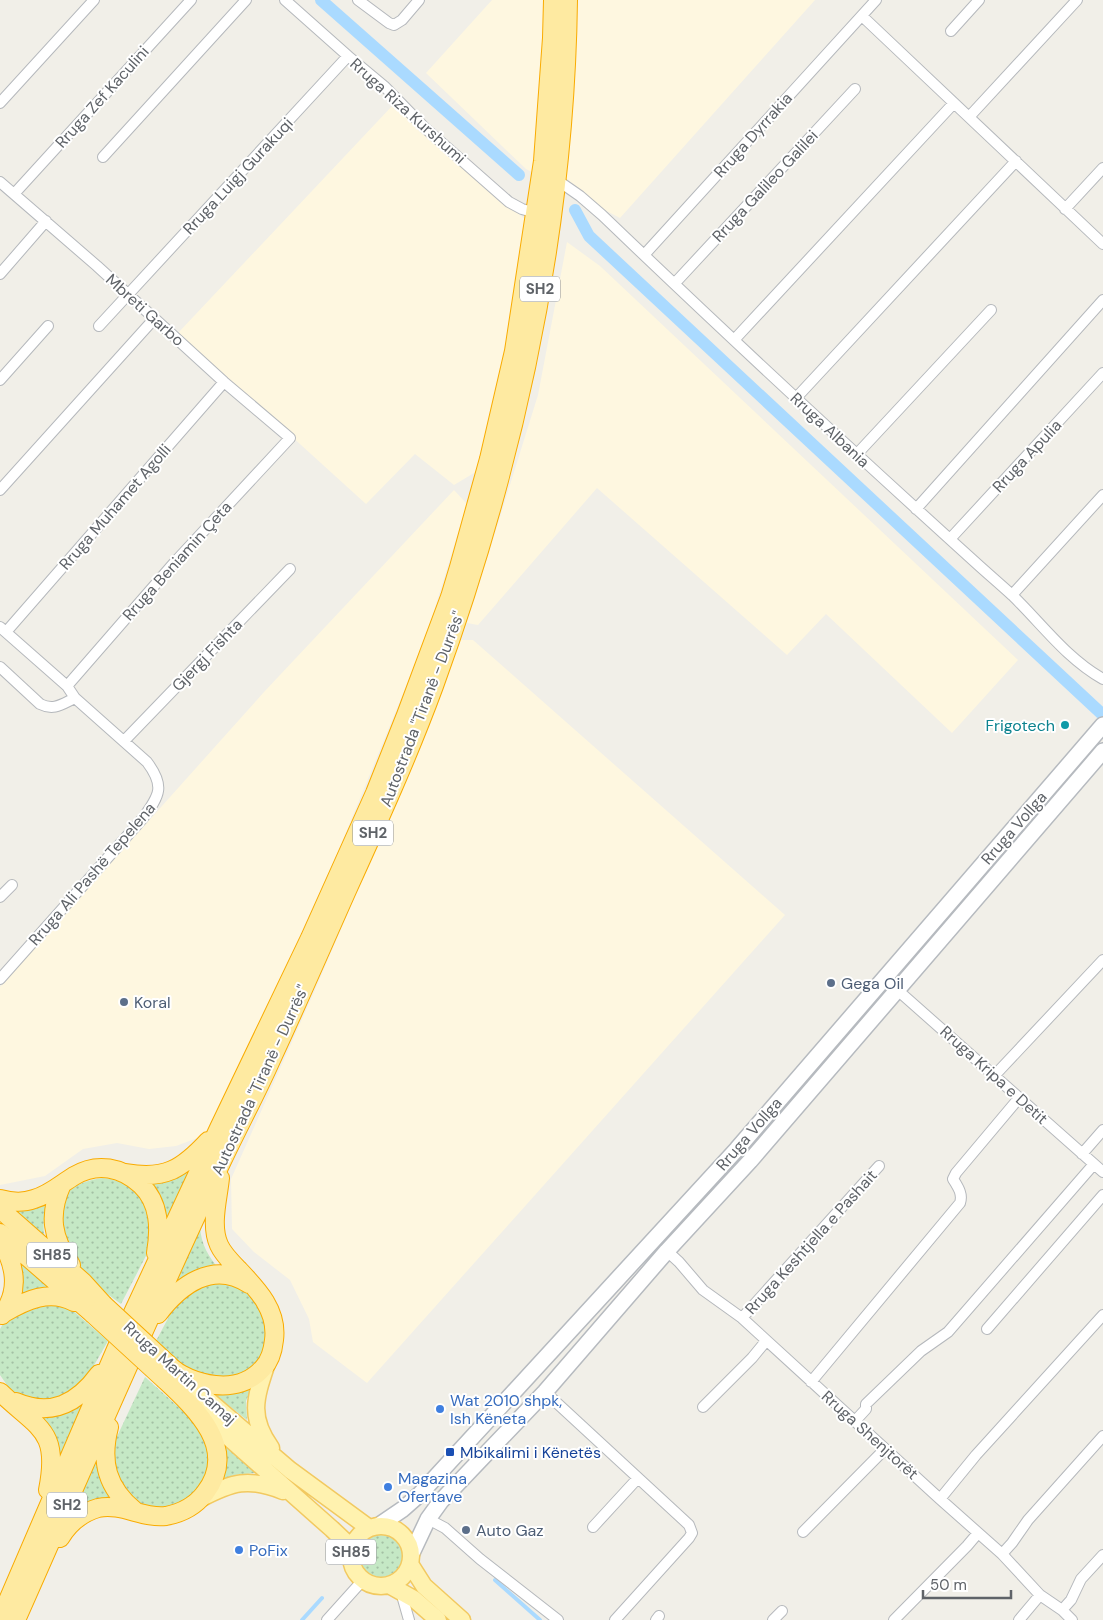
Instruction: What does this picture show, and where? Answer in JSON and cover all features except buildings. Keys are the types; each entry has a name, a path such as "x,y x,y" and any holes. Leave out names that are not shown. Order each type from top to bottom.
{"highway":[{"name":"Autostrada \"Tiranë - Durrës\"","path":"0,1619 117,1347 310,938 374,793 406,715 450,597 478,501 514,351 543,161 553,0"},
{"name":"Autostrada \"Tiranë - Durrës\"","path":"16,1620 140,1340 221,1162 271,1061 392,792 434,686 471,579 515,419 531,345 557,180 564,104 568,0"},
{"path":"0,1199 18,1202 29,1200 44,1195 80,1173 96,1168 111,1168 126,1173 160,1174 176,1168 191,1159 217,1132"},
{"path":"169,1372 202,1382 225,1385 236,1384 248,1380 266,1366 273,1346 275,1328 270,1308 226,1256 217,1239 215,1221 221,1162"},
{"path":"126,1173 147,1191 154,1202 157,1212 158,1238 152,1273"},
{"path":"62,1184 54,1208 53,1222 55,1234 64,1255 83,1282"},
{"name":"Rruga Martin Camaj","path":"0,1209 83,1282 93,1308"},
{"name":"Rruga Martin Camaj","path":"0,1233 169,1372 185,1398"},
{"path":"0,1239 11,1261 14,1280 13,1292 2,1315"},
{"path":"140,1340 172,1298 186,1285 198,1278 212,1276 233,1277 243,1280 257,1291"},
{"path":"2,1315 30,1299 41,1296 65,1297 93,1308"},
{"path":"2,1394 34,1408 63,1405 85,1391 117,1347"},
{"path":"119,1389 106,1436 104,1456 109,1479 125,1502 135,1511"},
{"path":"2,1394 39,1426 46,1435 50,1446 52,1458 51,1471 39,1525"},
{"path":"16,1620 61,1536 72,1522 87,1512 103,1508 115,1508 157,1516 170,1515 187,1509 200,1500 214,1478 218,1454 208,1428 185,1398"}],"main road":[{"name":"Rruga Vollga","path":"373,1527 412,1502 434,1480 737,1149 1103,726"},
{"name":"Rruga Vollga","path":"411,1559 428,1519 441,1501 544,1392 667,1251 750,1161 1103,751"},
{"path":"266,1366 256,1397 256,1417 265,1439 290,1470"},
{"name":"Rruga Martin Camaj","path":"169,1372 290,1470 373,1527"},
{"name":"Rruga Martin Camaj","path":"185,1398 352,1548"},
{"path":"200,1500 226,1486 247,1482 265,1484 294,1496"},
{"name":"SH85","path":"387,1526 399,1531 408,1542 411,1559 404,1576 397,1581 396,1588 375,1586 363,1580 356,1574 352,1566 350,1557 358,1536 373,1527 387,1526"},
{"path":"411,1559 424,1586 462,1620"},
{"path":"396,1588 414,1599 438,1620"}],"street":[{"path":"0,103 94,0"},
{"name":"Rruga Zef Kaculini","path":"14,194 191,0"},
{"path":"103,157 246,0"},
{"name":"Rruga Riza Kurshumi","path":"285,0 384,86 425,128 509,202 536,214"},
{"path":"358,0 389,23 394,24 402,20 419,0"},
{"name":"Rruga Dyrrakia","path":"644,255 876,0"},
{"path":"951,31 979,0"},
{"path":"969,117 1077,0"},
{"path":"862,16 1103,244"},
{"name":"Rruga Luigj Gurakuqi","path":"99,326 348,56"},
{"name":"Rruga Galileo Galilei","path":"674,283 855,89"},
{"path":"734,340 954,103"},
{"path":"796,398 1016,162"},
{"path":"1066,209 1103,168"},
{"name":"Rruga Albania","path":"557,180 594,208 796,398 1012,595 1069,655 1103,679"},
{"name":"Mbreti Garbo","path":"1,186 14,194 46,221 224,382 290,438"},
{"path":"0,274 46,221"},
{"path":"916,509 1103,300"},
{"path":"857,454 991,310"},
{"path":"0,490 154,319"},
{"path":"0,380 48,326"},
{"name":"Rruga Apulia","path":"950,540 1103,373"},
{"name":"Rruga Muhamet Agolli","path":"3,630 224,382"},
{"name":"Rruga Beniamin Çeta","path":"67,686 174,563 290,438"},
{"path":"1012,595 1103,495"},
{"name":"Gjergj Fishta","path":"124,741 290,569"},
{"name":"Rruga Ali Pashë Tepelena","path":"0,979 137,825 155,802 159,789 156,774 146,762 75,698 67,686 3,630"},
{"path":"0,667 40,704 48,707 60,705 75,698"},
{"path":"0,898 12,886"},
{"path":"994,1076 1103,960"},
{"name":"Rruga Kripa e Detit","path":"885,979 1103,1172"},
{"path":"811,1382 960,1203 961,1195 953,1179 956,1173 1020,1098"},
{"path":"1082,1154 1103,1130"},
{"path":"855,1421 866,1409 866,1404 922,1351 948,1332 1094,1164"},
{"name":"Rruga Keshtjella e Pashait","path":"742,1318 879,1166"},
{"path":"987,1329 1103,1195"},
{"name":"Rruga Shenjtorët","path":"667,1251 703,1290 742,1318 1002,1554 1040,1595 1062,1610 1072,1620"},
{"path":"940,1499 976,1455 1103,1315"},
{"path":"703,1407 752,1358 766,1341"},
{"path":"544,1392 688,1525 692,1533 615,1620"},
{"path":"1002,1554 1028,1520 1103,1436"},
{"path":"803,1532 883,1451 887,1451"},
{"path":"593,1527 638,1478"},
{"path":"428,1519 446,1528 480,1559 558,1620"},
{"path":"894,1620 978,1533"},
{"path":"1062,1610 1071,1600 1082,1579 1103,1555"},
{"path":"327,1620 363,1580"},
{"path":"396,1588 403,1600 409,1620"},
{"path":"1019,1620 1040,1595"},
{"path":"773,1620 782,1611"}],"shaded area":[{"path":"492,0 815,0 620,218 526,169 426,73"},
{"path":"393,105 526,220 508,339 479,470 454,485 415,454 366,504 178,333"},
{"path":"567,242 600,266 1018,660 952,733 826,614 787,655 597,488 478,625 467,623 538,395"},
{"path":"454,490 467,504 425,640 340,847 208,1134 176,1146 149,1149 117,1143 83,1149 45,1176 0,1185 0,987 264,692"},
{"path":"459,640 473,640 785,915 367,1383 313,1342 309,1319 290,1280 254,1252 232,1229 231,1179 315,990 406,777"}],"green space":[{"path":"196,1165 167,1220 147,1182 173,1178 185,1173"},
{"path":"102,1178 129,1185 136,1190 152,1213 149,1250 121,1304 76,1271 57,1249 60,1214 67,1193 75,1186"},
{"path":"47,1202 44,1217 46,1241 12,1210 27,1210"},
{"path":"200,1227 206,1250 220,1270 172,1286"},
{"path":"16,1256 56,1292 18,1298"},
{"path":"235,1282 263,1306 268,1342 260,1359 246,1372 228,1379 200,1376 184,1366 156,1341 174,1307 199,1283"},
{"path":"43,1302 70,1308 108,1341 85,1381 71,1394 44,1402 17,1394 9,1388 0,1375 0,1329 4,1322"},
{"path":"145,1377 194,1421 209,1444 210,1472 188,1502 161,1510 142,1506 115,1480 113,1445"},
{"path":"252,1387 246,1401 247,1420 213,1393 227,1394"},
{"path":"90,1397 61,1461 53,1430 40,1416"},
{"path":"220,1440 255,1473 234,1475 221,1480"},
{"path":"99,1454 119,1502 71,1518"},
{"path":"385,1535 393,1538 399,1544 402,1556 399,1568 393,1574 377,1577 369,1574 363,1568 360,1552 363,1544 369,1538"}],"waterway":[{"path":"321,0 519,175"},
{"path":"575,210 589,236 1103,715"},
{"path":"495,1580 540,1620"},
{"path":"302,1620 322,1598"}],"place":[{"name":"Frigotech","path":"1065,725"},
{"name":"Gega Oil","path":"831,983"},
{"name":"Koral","path":"124,1002"},
{"name":"Wat 2010 shpk, Ish Këneta","path":"440,1409"},
{"name":"Mbikalimi i Kënetës","path":"450,1452"},
{"name":"Magazina Ofertave","path":"388,1487"},
{"name":"Auto Gaz","path":"466,1530"},
{"name":"PoFix","path":"239,1550"}]}
